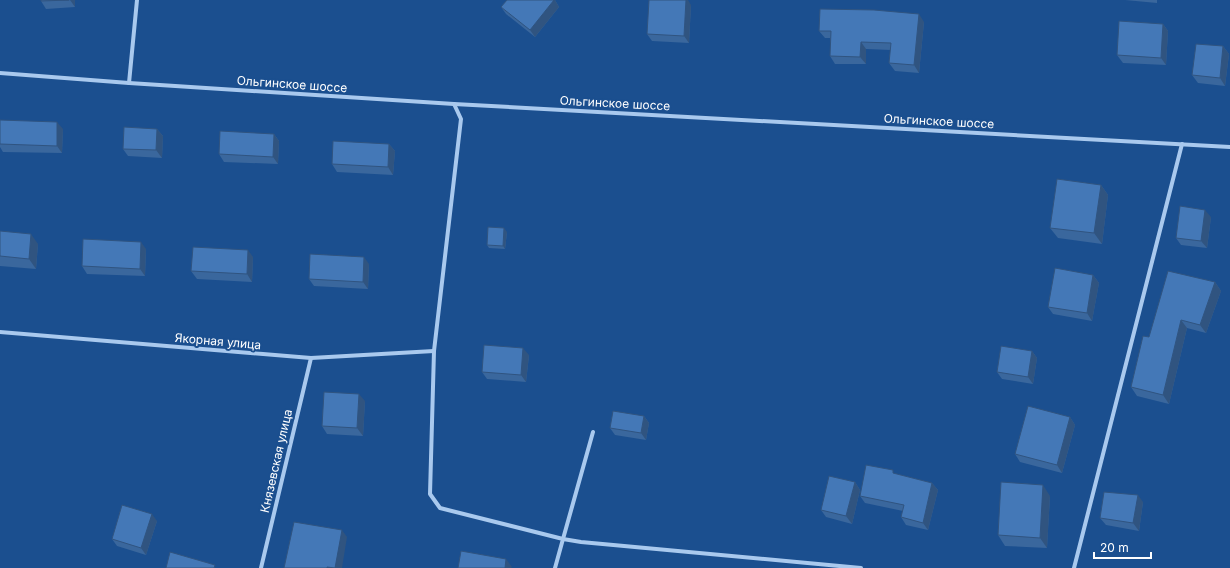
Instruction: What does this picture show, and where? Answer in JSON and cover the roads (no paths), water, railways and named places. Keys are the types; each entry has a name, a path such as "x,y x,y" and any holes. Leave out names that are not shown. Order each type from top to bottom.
{"street":[{"path":"129,83 137,0"},
{"name":"Ольгинское шоссе","path":"0,73 454,104 1230,147"},
{"path":"454,104 461,119 434,351 430,494 440,508 563,539 581,542 861,568"},
{"path":"1074,568 1182,144"},
{"name":"Якорная улица","path":"0,332 311,358 434,351"},
{"name":"Князевская улица","path":"261,568 311,358"},
{"path":"555,568 593,432"}]}
